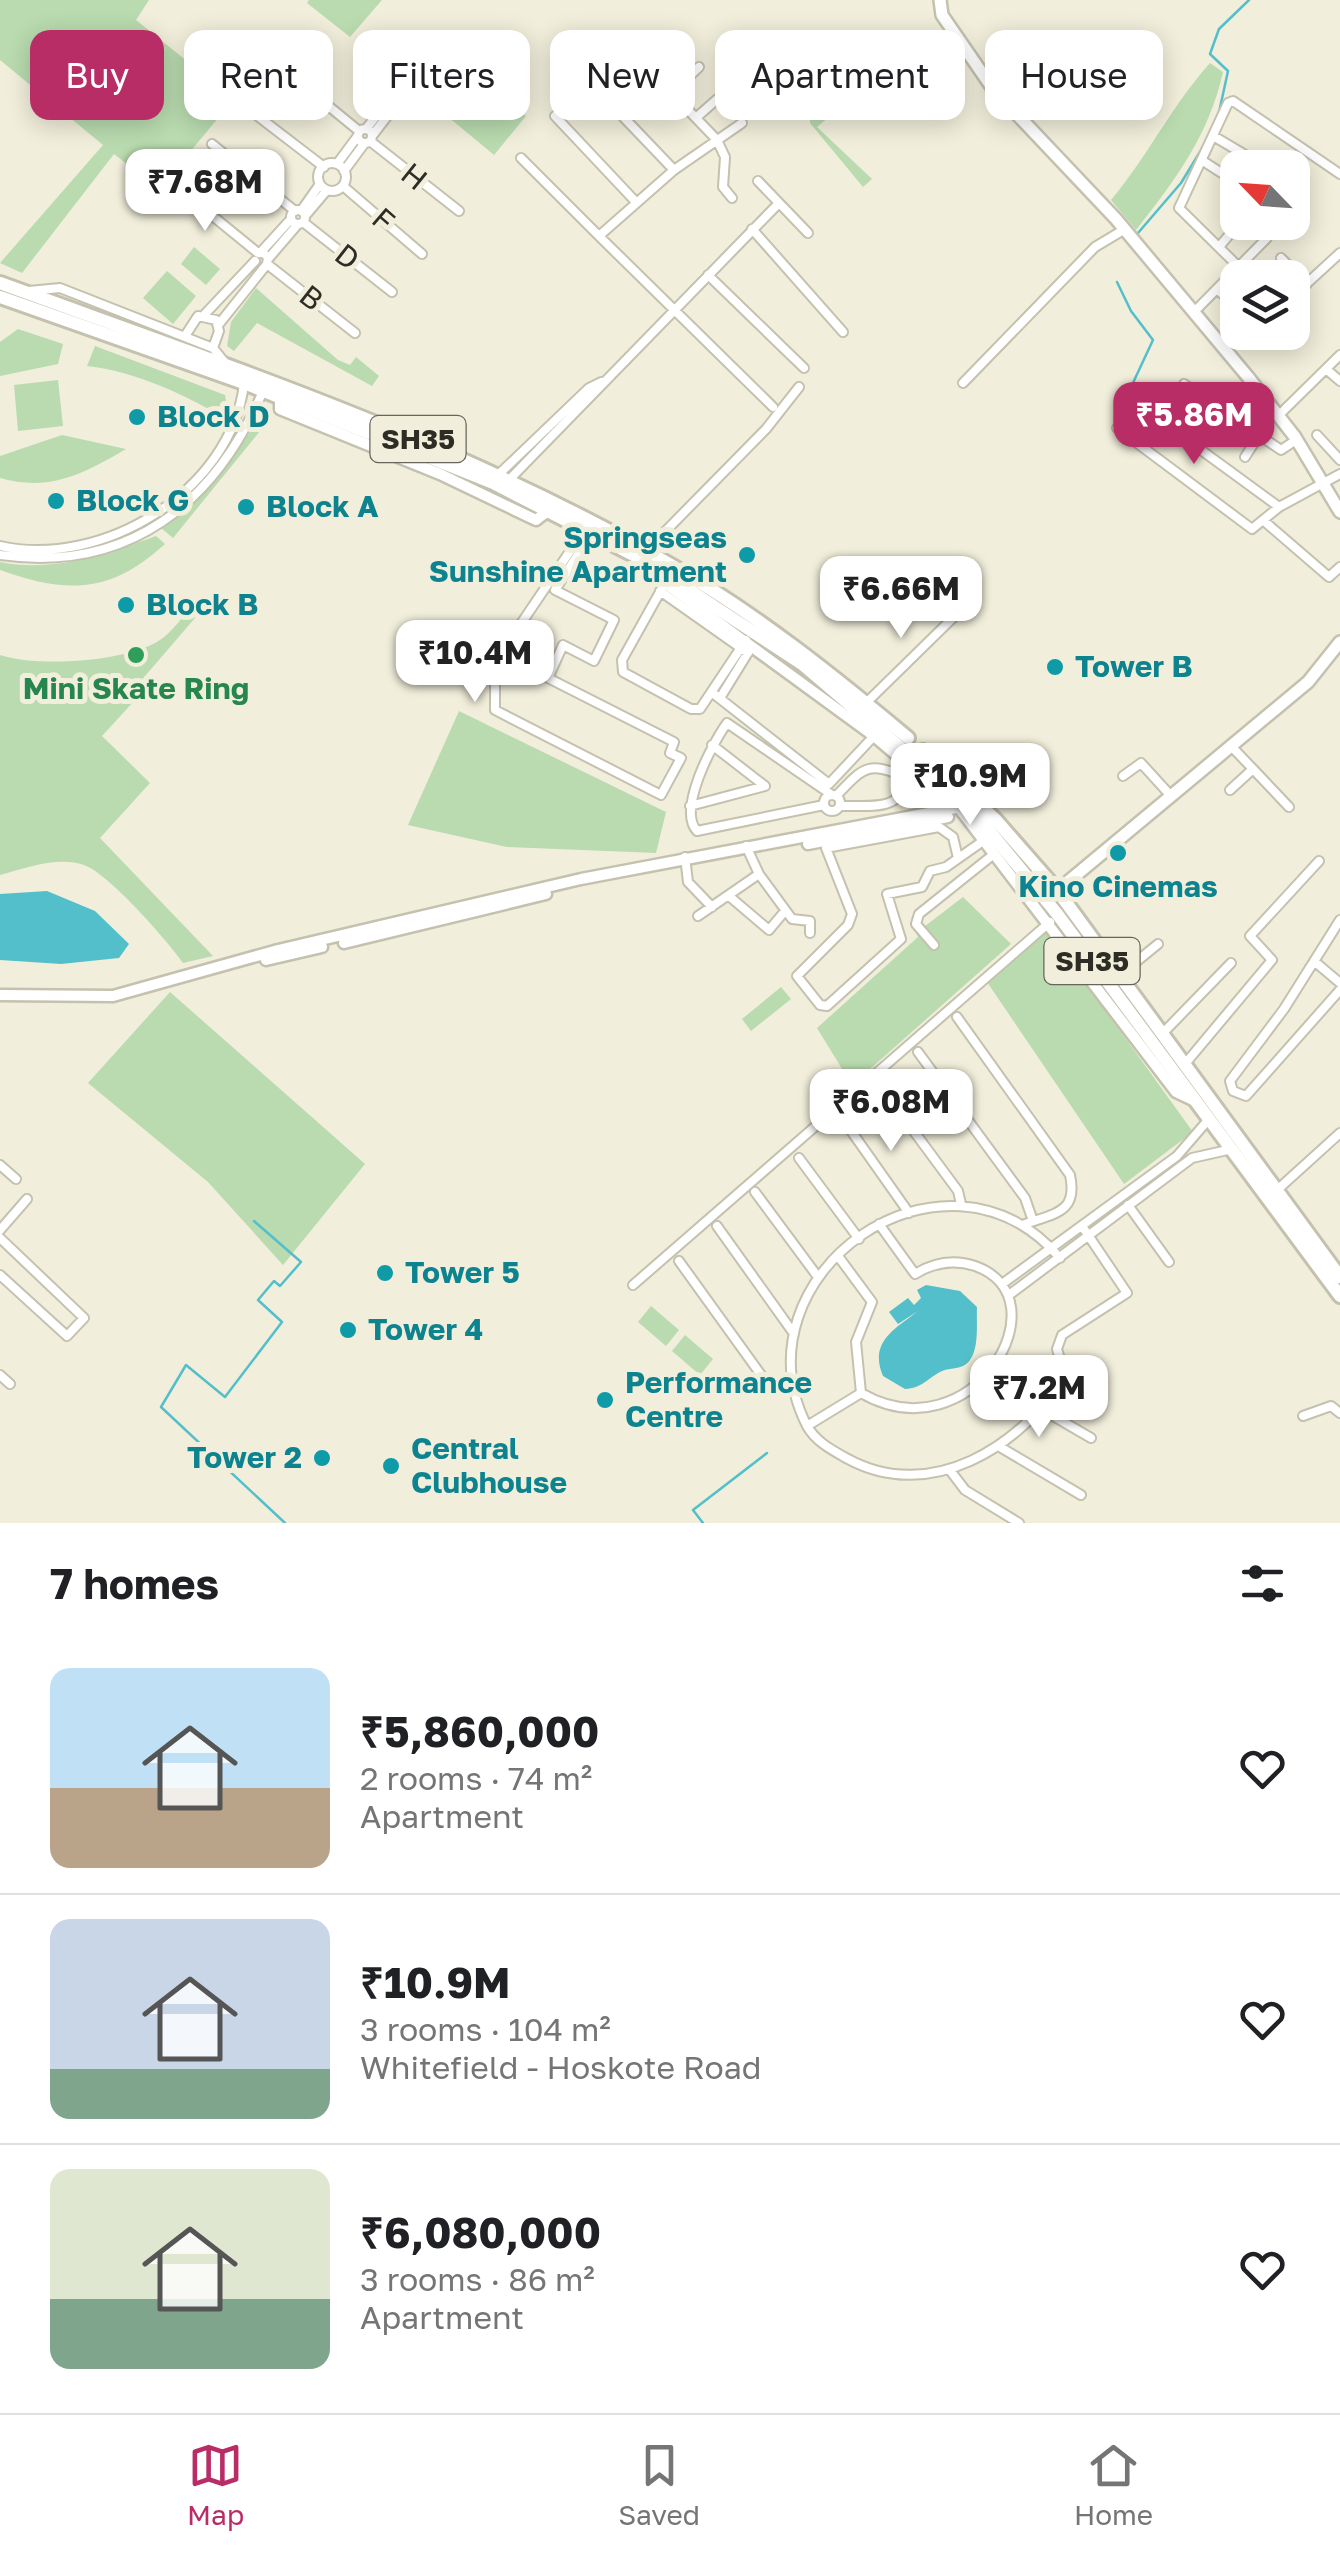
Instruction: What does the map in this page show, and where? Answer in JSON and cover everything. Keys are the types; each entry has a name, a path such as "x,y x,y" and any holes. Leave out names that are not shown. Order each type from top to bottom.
{"main road":[{"path":"940,0 942,15 993,89 1125,229 1194,312 1296,440 1340,512"},
{"name":"SH35","path":"0,283 226,364 504,478 646,551 734,604 866,703 1051,895 1120,975 1163,1033 1185,1064 1232,1149 1336,1275"},
{"name":"SH35","path":"0,297 404,439 588,531 864,713 970,808"},
{"path":"1051,895 1308,682 1340,642"},
{"name":"SH35","path":"1051,895 1197,1102 1213,1114 1276,1191 1336,1275 1340,1296"}],"street":[{"path":"695,71 699,67"},
{"path":"698,116 715,101"},
{"path":"1231,260 1180,208 1233,101 1340,174"},
{"name":"H","path":"333,110 459,211"},
{"path":"695,113 725,157 723,187 732,198"},
{"path":"263,120 324,166 341,167"},
{"path":"324,187 343,186 341,167 378,120"},
{"path":"559,120 635,201"},
{"path":"626,120 674,170"},
{"path":"599,236 674,170 742,123"},
{"path":"1216,137 1237,150"},
{"name":"D","path":"212,144 392,292"},
{"path":"521,158 773,407"},
{"path":"1203,161 1220,172"},
{"path":"185,336 193,319 204,316 262,259 324,187 324,166"},
{"path":"758,181 808,234"},
{"name":"B","path":"176,186 356,333"},
{"name":"F","path":"343,186 422,254"},
{"path":"504,478 589,388 606,380 779,203"},
{"path":"752,228 843,332"},
{"path":"963,383 1095,247 1125,229"},
{"path":"1218,248 1225,240"},
{"path":"1245,260 1265,240"},
{"path":"1310,281 1340,253"},
{"path":"213,348 219,324 262,259"},
{"path":"708,275 804,368"},
{"path":"1194,312 1220,286"},
{"path":"25,292 60,288 213,348 226,364"},
{"path":"1217,289 1220,292"},
{"path":"204,316 219,324"},
{"path":"1278,416 1340,355"},
{"path":"1326,369 1340,381"},
{"path":"0,546 50,552 96,541 146,521 210,462 231,430 244,383"},
{"path":"1184,384 1283,450 1296,440"},
{"path":"646,551 766,430 799,387"},
{"path":"0,555 50,559 121,543 158,528 227,460 264,391"},
{"path":"280,398 280,409 440,474 536,520 548,510"},
{"path":"1130,398 1279,508"},
{"path":"1219,438 1232,417"},
{"path":"1117,428 1252,529 1279,508 1322,488 1340,474"},
{"path":"1245,457 1259,435"},
{"path":"1317,435 1340,460"},
{"path":"1252,488 1258,478"},
{"path":"1264,521 1330,578 1340,567"},
{"path":"588,531 555,590 610,616 613,622 594,661 563,645 548,678 674,742 670,753 681,758 661,795 494,710 496,673 514,634 588,531"},
{"path":"751,642 717,696 704,707 690,709 622,669 664,583 751,642 874,736 911,774 970,808 984,841 1050,922 1176,1092 1197,1102"},
{"path":"866,703 964,606"},
{"path":"717,696 828,784 874,736"},
{"path":"845,830 840,807 834,795 728,722 712,745 690,806 692,828 696,831 826,807 840,807 892,804 904,795 911,774"},
{"path":"690,806 765,786 712,745"},
{"path":"1230,745 1289,806"},
{"path":"1123,776 1141,764 1170,796"},
{"path":"911,774 872,766 860,771 826,807 827,841 851,920 797,976 824,1007 902,937 887,894 922,887 930,871 984,841"},
{"path":"1230,790 1253,768"},
{"path":"827,841 845,830 970,808"},
{"path":"827,841 970,808"},
{"path":"0,995 113,996 201,972 442,921 685,859 746,849 938,827 953,837 958,858"},
{"path":"746,849 793,920 810,922 810,933"},
{"path":"934,945 919,930 919,914 994,854"},
{"path":"685,859 688,882 712,907"},
{"path":"1185,1064 1272,960 1250,936 1319,861"},
{"path":"698,916 759,874"},
{"path":"728,896 769,930 786,911"},
{"path":"1233,1091 1230,1081 1340,920"},
{"path":"633,1285 1050,922"},
{"path":"1120,975 1158,944"},
{"path":"1233,1091 1246,1096 1340,987 1314,961"},
{"path":"1163,1033 1230,963"},
{"path":"957,1017 1070,1175 1074,1195 1070,1203 1029,1223"},
{"path":"918,1052 1025,1198 1029,1223"},
{"path":"879,1084 958,1191 961,1204"},
{"path":"1002,1284 1178,1156 1233,1091"},
{"path":"842,1118 908,1213"},
{"path":"1276,1191 1340,1133"},
{"path":"1009,1295 1192,1158 1232,1149"},
{"path":"799,1158 859,1239"},
{"path":"0,1164 16,1179"},
{"path":"754,1192 818,1278"},
{"path":"1122,1198 1169,1262"},
{"path":"0,1276 67,1336 84,1318 0,1234 27,1199"},
{"path":"1060,1258 1029,1223 982,1207 961,1204 908,1213 879,1224 838,1256 818,1278 792,1331 792,1379 813,1438 859,1465 898,1474 949,1469 1000,1446 1043,1410 1064,1378 1067,1371 1057,1349 1062,1335 1126,1293 1082,1226"},
{"path":"860,1393 888,1406 919,1409 967,1393 1000,1355 1010,1326 1009,1295 1002,1284 965,1264 939,1264 915,1274 879,1224"},
{"path":"717,1226 792,1331"},
{"path":"838,1256 872,1302 856,1342 860,1393"},
{"path":"679,1261 764,1379 771,1384 792,1379"},
{"path":"0,1375 10,1384"},
{"path":"1064,1378 1096,1385"},
{"path":"806,1426 860,1393"},
{"path":"1303,1416 1331,1406 1340,1413"},
{"path":"1043,1410 1091,1438"},
{"path":"1000,1446 1081,1495"},
{"path":"949,1469 964,1490 1019,1523"}],"green space":[{"path":"0,0 149,0 136,20 148,30 30,30 30,85 0,60"},
{"path":"309,0 382,0 350,37 307,3"},
{"path":"164,43 184,59 184,120 216,120 159,189 114,154 22,273 0,263 103,145 73,120 164,120"},
{"path":"1210,63 1223,72 1209,116 1177,174 1136,230 1111,200"},
{"path":"452,120 523,120 494,155"},
{"path":"825,120 817,127 872,179 863,187 810,123"},
{"path":"194,247 220,269 206,285 181,264"},
{"path":"167,271 196,296 173,324 143,298"},
{"path":"256,288 338,360 350,365 356,357 379,376 372,386 257,323 234,351 227,346 231,322"},
{"path":"18,329 63,344 58,364 0,376 0,342"},
{"path":"95,346 225,395 229,420 143,379 87,366"},
{"path":"58,380 63,426 18,431 14,385"},
{"path":"254,427 260,431 173,538 161,528 218,473"},
{"path":"62,435 126,449 95,466 51,482 0,478 0,456"},
{"path":"156,536 165,544 125,573 106,581 67,586 0,570 0,562 60,563"},
{"path":"193,605 201,611 127,697 135,700 102,736 150,783 100,838 213,956 183,963 122,894 84,865 53,862 0,875 0,655 57,662 125,654 160,640"},
{"path":"459,711 666,812 656,853 507,847 408,825"},
{"path":"963,897 1011,944 852,1085 817,1028 918,937 916,933"},
{"path":"1046,928 1193,1132 1124,1184 985,979"},
{"path":"781,987 791,999 751,1031 742,1019"},
{"path":"170,992 365,1164 283,1265 208,1182 88,1083"},
{"path":"651,1306 679,1330 666,1346 638,1322"},
{"path":"685,1335 713,1359 700,1375 672,1351"}],"water":[{"path":"47,891 95,911 129,944 119,958 61,964 0,960 0,894"},
{"path":"926,1285 960,1291 977,1307 975,1348 963,1366 905,1389 883,1376 879,1353 887,1337 918,1311 898,1324 889,1312 908,1298 914,1305 921,1298 917,1290"}],"waterway":[{"path":"1218,117 1228,71 1210,54 1219,29 1249,0"},
{"path":"1138,233 1181,183 1203,147"},
{"path":"1117,282 1131,311 1153,340 1132,385"},
{"path":"254,1221 301,1262 280,1286 274,1281 258,1300 282,1322 225,1397 186,1365 161,1407 285,1523"},
{"path":"703,1523 693,1510 767,1453"}],"place":[{"name":"Block D","path":"137,417"},
{"name":"Block G","path":"56,501"},
{"name":"Block A","path":"246,507"},
{"name":"Springseas Sunshine Apartment","path":"747,555"},
{"name":"Block B","path":"126,605"},
{"name":"Mini Skate Ring","path":"136,655"},
{"name":"Tower B","path":"1055,667"},
{"name":"Kino Cinemas","path":"1118,853"},
{"name":"Tower 5","path":"385,1273"},
{"name":"Tower 4","path":"348,1330"},
{"name":"Performance Centre","path":"605,1400"},
{"name":"Tower 2","path":"322,1458"},
{"name":"Central Clubhouse","path":"391,1466"}]}
